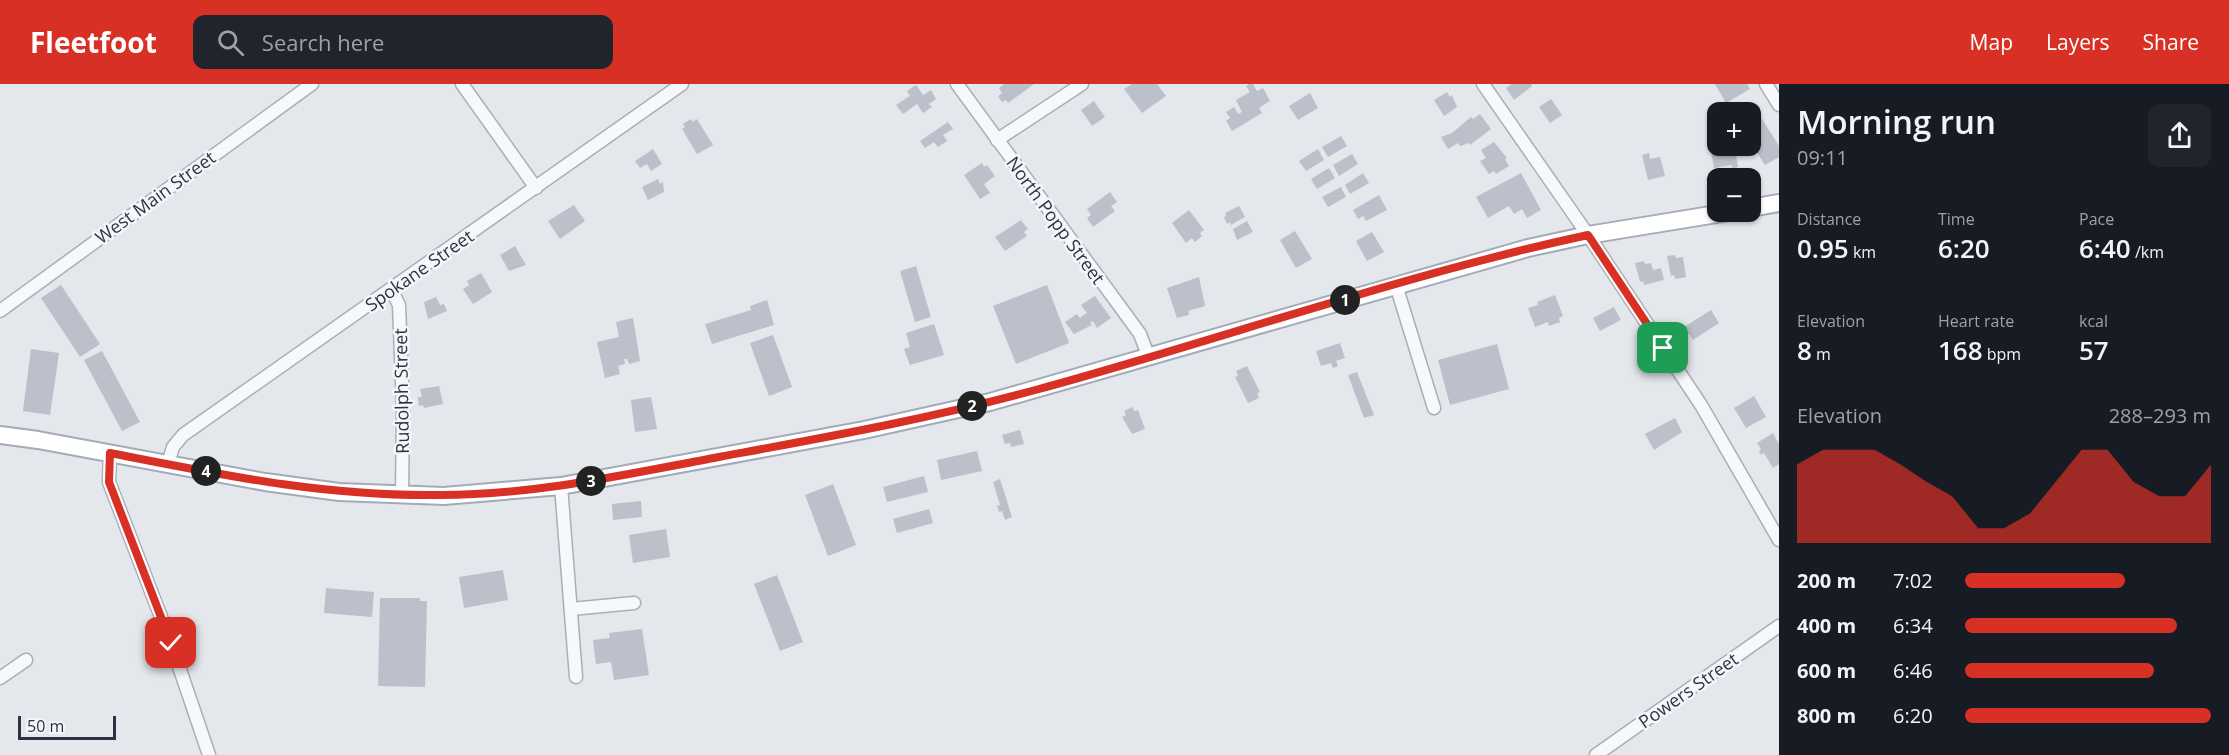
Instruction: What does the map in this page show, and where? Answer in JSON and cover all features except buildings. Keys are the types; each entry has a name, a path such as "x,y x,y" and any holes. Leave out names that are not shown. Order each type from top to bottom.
{"main road":[{"path":"1761,206 1779,203"},
{"path":"0,435 302,488 402,495 490,493 561,486 888,425 990,402 1506,254 1588,235 1707,216"}],"street":[{"name":"West Main Street","path":"0,311 312,84"},
{"path":"462,84 536,188"},
{"name":"Spokane Street","path":"168,464 173,447 183,435 682,84"},
{"name":"North Popp Street","path":"957,84 1140,334 1149,358"},
{"path":"997,140 1082,84"},
{"path":"1482,84 1588,235 1701,405 1779,540"},
{"path":"1766,84 1779,105"},
{"path":"1396,285 1434,408"},
{"name":"Rudolph Street","path":"392,289 399,305 403,407 402,495"},
{"path":"110,453 109,482 171,643 210,755"},
{"path":"561,486 576,677"},
{"path":"571,609 634,603"},
{"name":"Powers Street","path":"1596,755 1779,626"},
{"path":"0,678 26,660"}],"route":[{"path":"171,643 109,482 110,453 302,488 376,495 490,493 561,486 864,430 990,402 1149,358 1445,270 1588,235 1663,348"}]}
